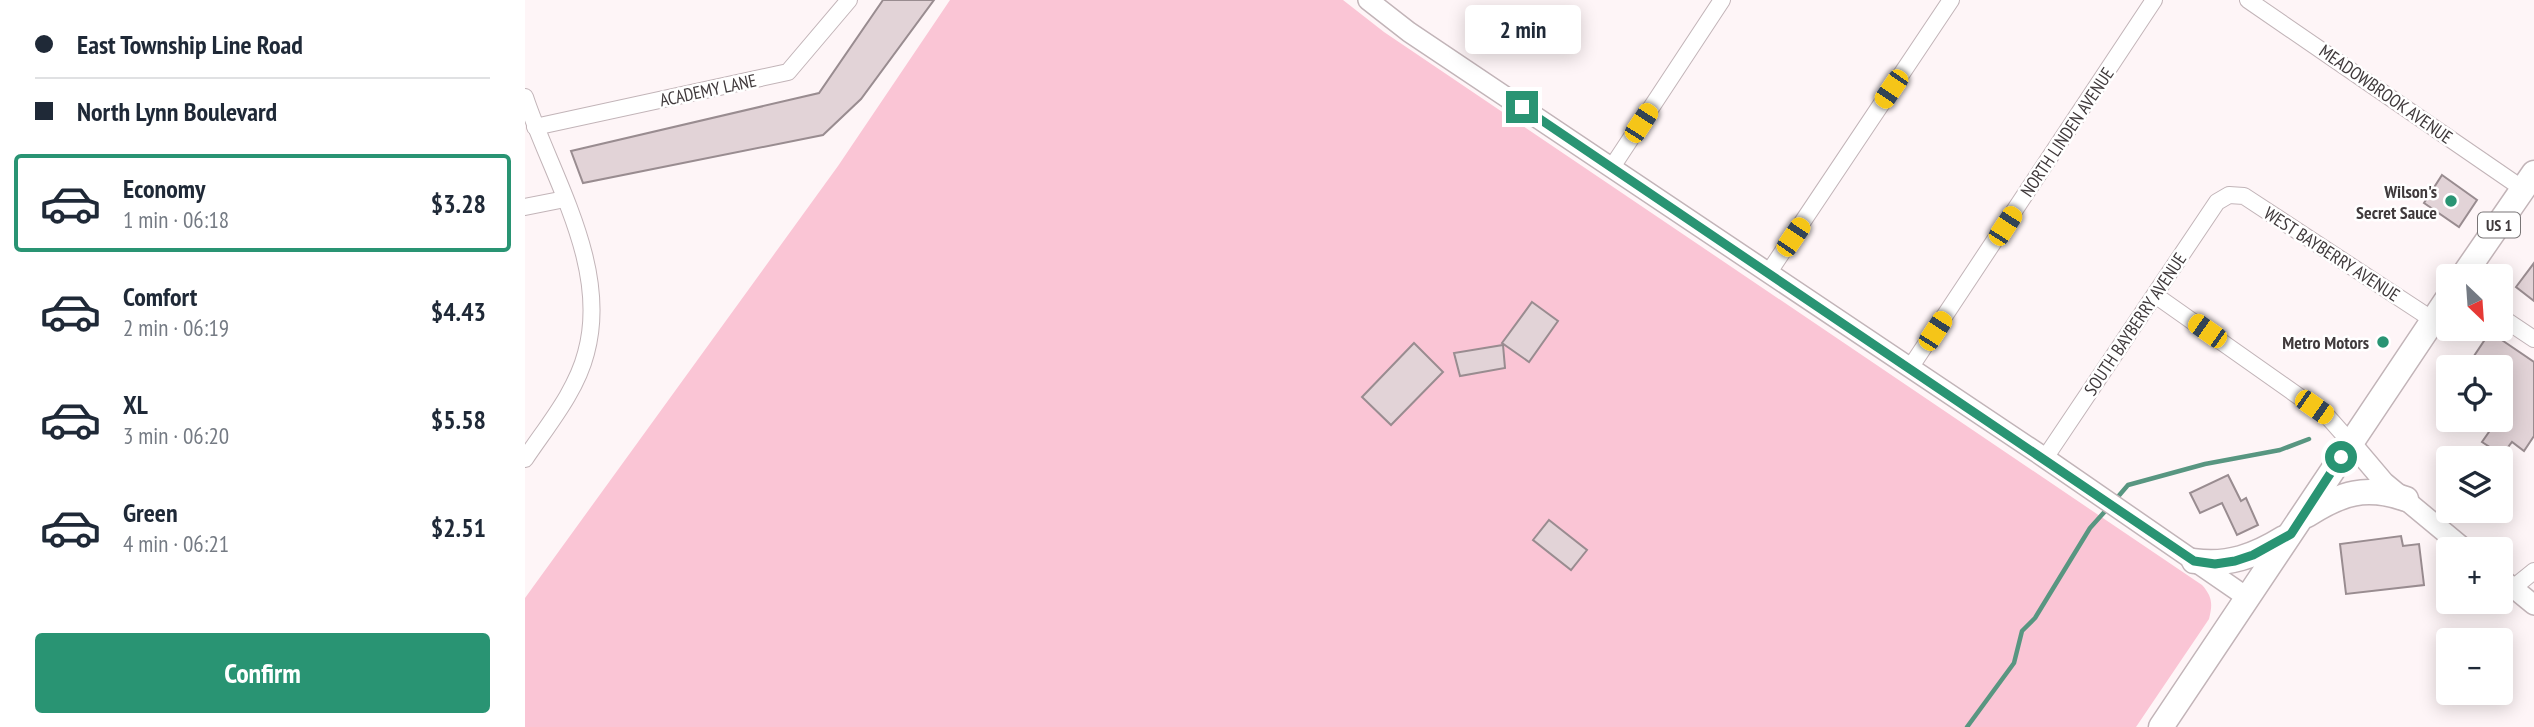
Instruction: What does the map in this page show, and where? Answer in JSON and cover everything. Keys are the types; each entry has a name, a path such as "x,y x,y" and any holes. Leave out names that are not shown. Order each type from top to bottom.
{"highway":[{"name":"US 1","path":"2471,264 2528,181"},
{"path":"2161,727 2436,316"},
{"path":"2194,561 2215,564 2253,555 2321,506 2355,493 2379,492 2406,499"}],"street":[{"name":"ACADEMY LANE","path":"535,127 788,72 849,0"},
{"path":"1368,0 1409,32 2045,458 2248,598"},
{"path":"1612,167 1722,0"},
{"path":"1769,272 1951,0"},
{"name":"NORTH LINDEN AVENUE","path":"1910,368 2154,0"},
{"name":"MEADOWBROOK AVENUE","path":"2248,0 2528,181"},
{"path":"525,97 574,219 585,254 591,306 586,352 569,392 525,459"},
{"name":"SOUTH BAYBERRY AVENUE","path":"2045,458 2217,202 2229,195"},
{"name":"WEST BAYBERRY AVENUE","path":"2229,195 2244,196 2433,320"},
{"path":"525,207 565,199"},
{"path":"2155,295 2328,417 2377,475 2451,537"},
{"path":"2513,325 2534,339"},
{"path":"2513,580 2534,571"},
{"path":"2513,588 2534,605"}],"shaded area":[{"path":"950,0 1343,0 1384,32 2202,585 2211,600 2209,619 2136,727 525,727 525,598 838,166"}],"building":[{"path":"883,0 934,0 861,99 823,135 583,183 571,151 819,93"},
{"name":"Wilson's Secret Sauce","path":"2442,175 2477,200 2459,227 2424,203"},
{"path":"2534,263 2534,301 2516,287"},
{"path":"1532,302 1558,321 1529,362 1502,343"},
{"path":"2484,341 2503,341 2534,362 2534,436 2524,451 2512,442 2509,446 2488,446 2482,442 2489,432 2513,432 2513,355 2475,355"},
{"path":"1414,343 1443,372 1391,425 1362,397"},
{"path":"1503,345 1505,368 1460,376 1454,353"},
{"path":"2228,475 2241,501 2246,498 2258,525 2237,535 2222,503 2200,513 2190,493"},
{"path":"1549,520 1587,550 1571,570 1533,540"},
{"path":"2401,536 2403,546 2419,544 2424,585 2346,594 2340,544"}],"waterway":[{"path":"2116,499 2128,485 2205,464 2280,450 2309,439"},
{"path":"1967,727 2014,663 2022,631 2035,618 2090,528 2108,508"}],"place":[{"name":"Wilson's Secret Sauce","path":"2451,201"},
{"name":"Metro Motors","path":"2383,342"}],"route":[{"path":"1522,107 2194,561 2215,564 2235,561 2269,548 2291,534 2341,457"}]}
